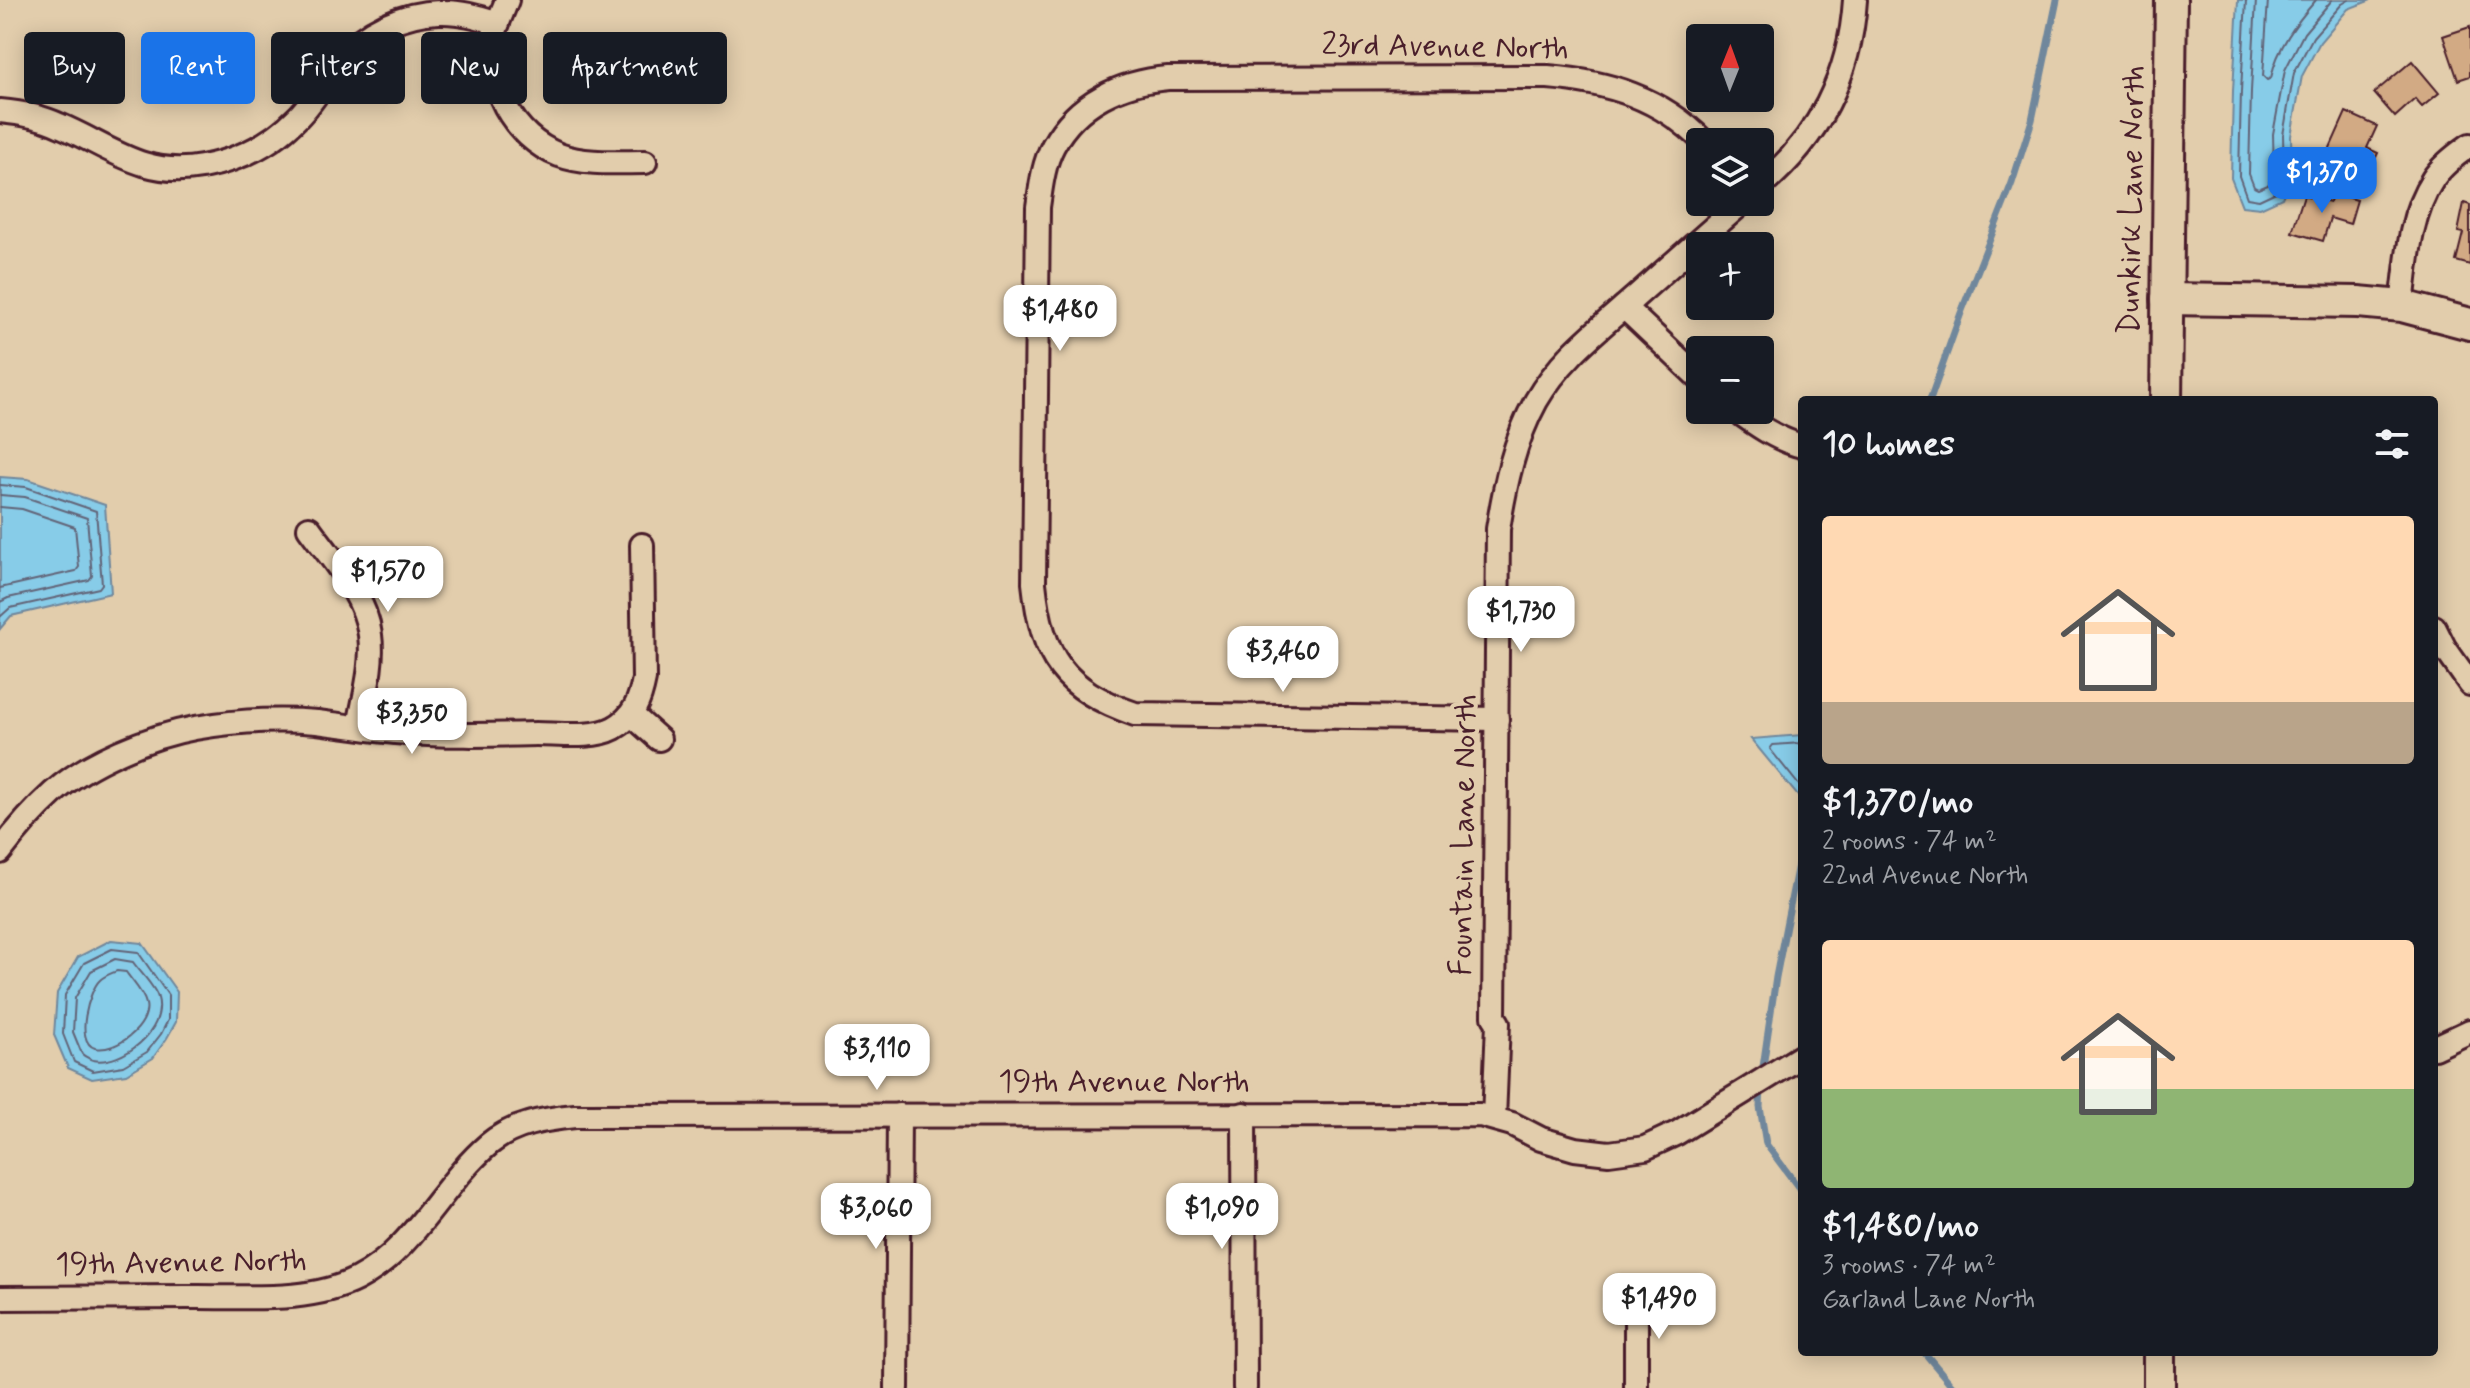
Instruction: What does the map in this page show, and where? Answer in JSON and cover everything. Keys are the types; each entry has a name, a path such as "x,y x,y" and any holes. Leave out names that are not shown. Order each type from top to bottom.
{"street":[{"path":"507,0 494,34 492,63 499,93 513,120 534,141 560,155 589,161 645,162"},
{"path":"1774,175 1803,142 1828,106 1845,66 1855,0"},
{"name":"Dunkirk Lane North","path":"2166,396 2171,0"},
{"path":"0,111 27,114 59,124 122,158 159,168 199,168 237,158 272,140 300,116 345,55 371,33 403,18 439,12 475,15 498,23"},
{"name":"23rd Avenue North","path":"1497,719 1135,714 1084,692 1064,673 1047,645 1037,615 1034,583 1038,207 1043,175 1053,146 1072,121 1092,103 1116,88 1142,80 1168,78 1548,77 1588,81 1625,91 1661,107 1689,128"},
{"path":"2402,306 2411,240 2419,208 2434,178 2470,145"},
{"name":"Fountain Lane North","path":"1494,1118 1498,1023 1494,1017 1498,529 1505,485 1518,442 1536,401 1563,364 1593,332 1727,216"},
{"path":"2167,299 2358,302 2402,306 2470,324"},
{"path":"1624,307 1686,366"},
{"path":"1755,424 1798,444"},
{"path":"309,528 351,587 363,609 370,634 370,661 359,727"},
{"path":"0,852 23,822 55,790 95,765 138,744 193,728 253,721 313,722 395,732 470,735 590,734 611,730 632,715 640,699 644,679 642,545"},
{"path":"2438,635 2470,684"},
{"path":"632,715 659,739"},
{"path":"2438,1046 2470,1031"},
{"name":"19th Avenue North","path":"0,1298 271,1296 331,1290 359,1278 385,1260 491,1143 517,1128 545,1119 575,1116 1480,1115 1541,1139 1575,1149 1609,1153 1645,1148 1677,1133 1798,1058"},
{"path":"1244,1114 1245,1388"},
{"path":"897,1388 899,1115"},
{"path":"1636,1295 1636,1388"},
{"path":"2159,1356 2159,1388"}],"water":[{"path":"2238,0 2371,0 2348,9 2320,42 2302,76 2291,136 2292,175 2282,198 2260,208 2242,206 2231,178"},
{"path":"0,477 28,479 105,505 111,593 11,616 0,629"},
{"path":"1798,735 1798,796 1751,739"},
{"path":"111,940 142,943 177,992 176,1022 153,1058 126,1074 92,1079 68,1068 54,1035 57,993 78,957"}],"building":[{"path":"2470,27 2470,76 2458,80 2443,36"},
{"path":"2412,61 2439,93 2422,107 2415,99 2395,117 2374,93"},
{"path":"2346,112 2377,126 2367,148 2378,153 2366,179 2325,159"},
{"path":"2332,193 2357,200 2350,224 2330,218 2323,241 2292,232 2304,195 2330,202"},
{"path":"2464,203 2470,205 2470,265 2456,261 2463,233 2458,232"}],"waterway":[{"path":"1931,396 2012,183 2032,120 2057,0"},
{"path":"1762,1074 1776,977 1798,864"},
{"path":"1761,1087 1760,1107 1766,1144 1798,1187"},
{"path":"1927,1356 1954,1388"}]}
